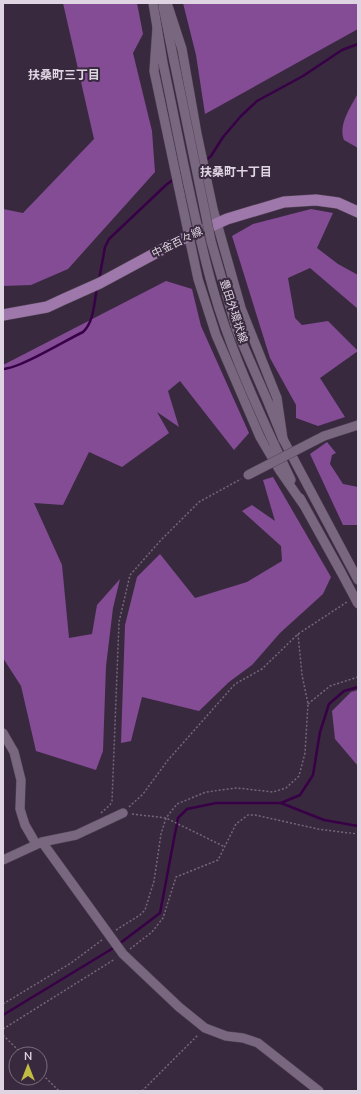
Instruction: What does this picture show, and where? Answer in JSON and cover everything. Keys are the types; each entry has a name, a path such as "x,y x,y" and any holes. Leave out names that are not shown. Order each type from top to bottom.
{"main road":[{"name":"中金百々線","path":"3,315 47,307 100,283 218,222 284,202 316,200 338,203 358,212"}],"street":[{"name":"豊田外環状線","path":"153,3 163,63 187,179 213,289 237,359 274,444 303,504 358,604"},
{"name":"豊田外環状線","path":"163,3 213,247 237,331 283,439 358,580"},
{"path":"167,3 182,49 197,134 218,222 241,308 277,398 283,439"},
{"path":"158,28 154,72 198,279 216,335 260,437 280,471 303,504"},
{"path":"248,475 324,436 358,425"},
{"path":"3,733 14,752 21,780 20,809 25,825 111,937 120,951 168,997 205,1028 226,1036 244,1038 258,1043 319,1091"},
{"path":"3,860 39,843 76,835 123,813"}],"path":[{"path":"100,814 110,805 112,801 119,622 130,575 161,540 199,502 248,475"},
{"path":"123,813 143,794 168,760 235,684 262,669 298,634 347,602"},
{"path":"3,1004 111,937 145,910 154,881 161,834 166,818 177,804 206,792 237,788 273,792 286,788 299,776 305,753 308,704 302,675 298,634"},
{"path":"308,704 330,686 358,677"},
{"path":"123,813 166,818 225,847 236,824 248,815 255,815 318,829 358,834"},
{"path":"142,1091 205,1028"},
{"path":"3,1035 14,1046"},
{"path":"48,1080 59,1091"}],"shaded area":[{"path":"63,3 137,3 143,34 133,53 152,131 155,172 68,269 31,285 3,286 3,209 23,213 94,139"},
{"path":"183,3 358,3 358,29 205,114 196,55"},
{"path":"358,93 358,148 344,140 343,128 346,116"},
{"path":"311,209 333,213 317,248 338,264 358,275 358,309 310,268 288,278 295,318 302,325 328,321 358,351 320,378 345,417 318,426 296,418 296,405 270,358 232,236 253,224"},
{"path":"166,281 192,289 201,326 249,433 234,450 180,381 168,391 179,427 157,412 169,433 122,467 89,452 63,505 34,503 62,565 69,638 92,634 97,605 120,579 113,608 106,666 103,751 96,770 36,751 21,686 3,658 3,365"},
{"path":"327,442 336,453 332,455 330,464 343,484 358,487 358,525 343,525 310,454"},
{"path":"273,477 331,577 323,594 280,633 252,665 229,682 199,711 142,697 131,741 121,743 125,625 137,577 160,554 195,598 247,582 282,561 281,546 242,511 252,505 275,521 263,480"},
{"path":"358,690 358,766 335,739 332,711 351,692"}],"waterway":[{"path":"204,162 211,156 223,137 241,116 257,101 303,76 342,50 358,44"},
{"path":"99,280 105,247 109,239 174,179"},
{"path":"3,369 10,368 31,359 83,332 87,328 91,318 97,288"},
{"path":"119,944 160,913 178,818 187,809 216,803 281,803 300,795 313,775 320,732 329,704 344,691 358,687"},
{"path":"281,803 324,820 358,826"},
{"path":"3,1015 115,947"}],"district":[{"name":"扶桑町三丁目","path":"64,75"},
{"name":"扶桑町十丁目","path":"236,172"}]}
